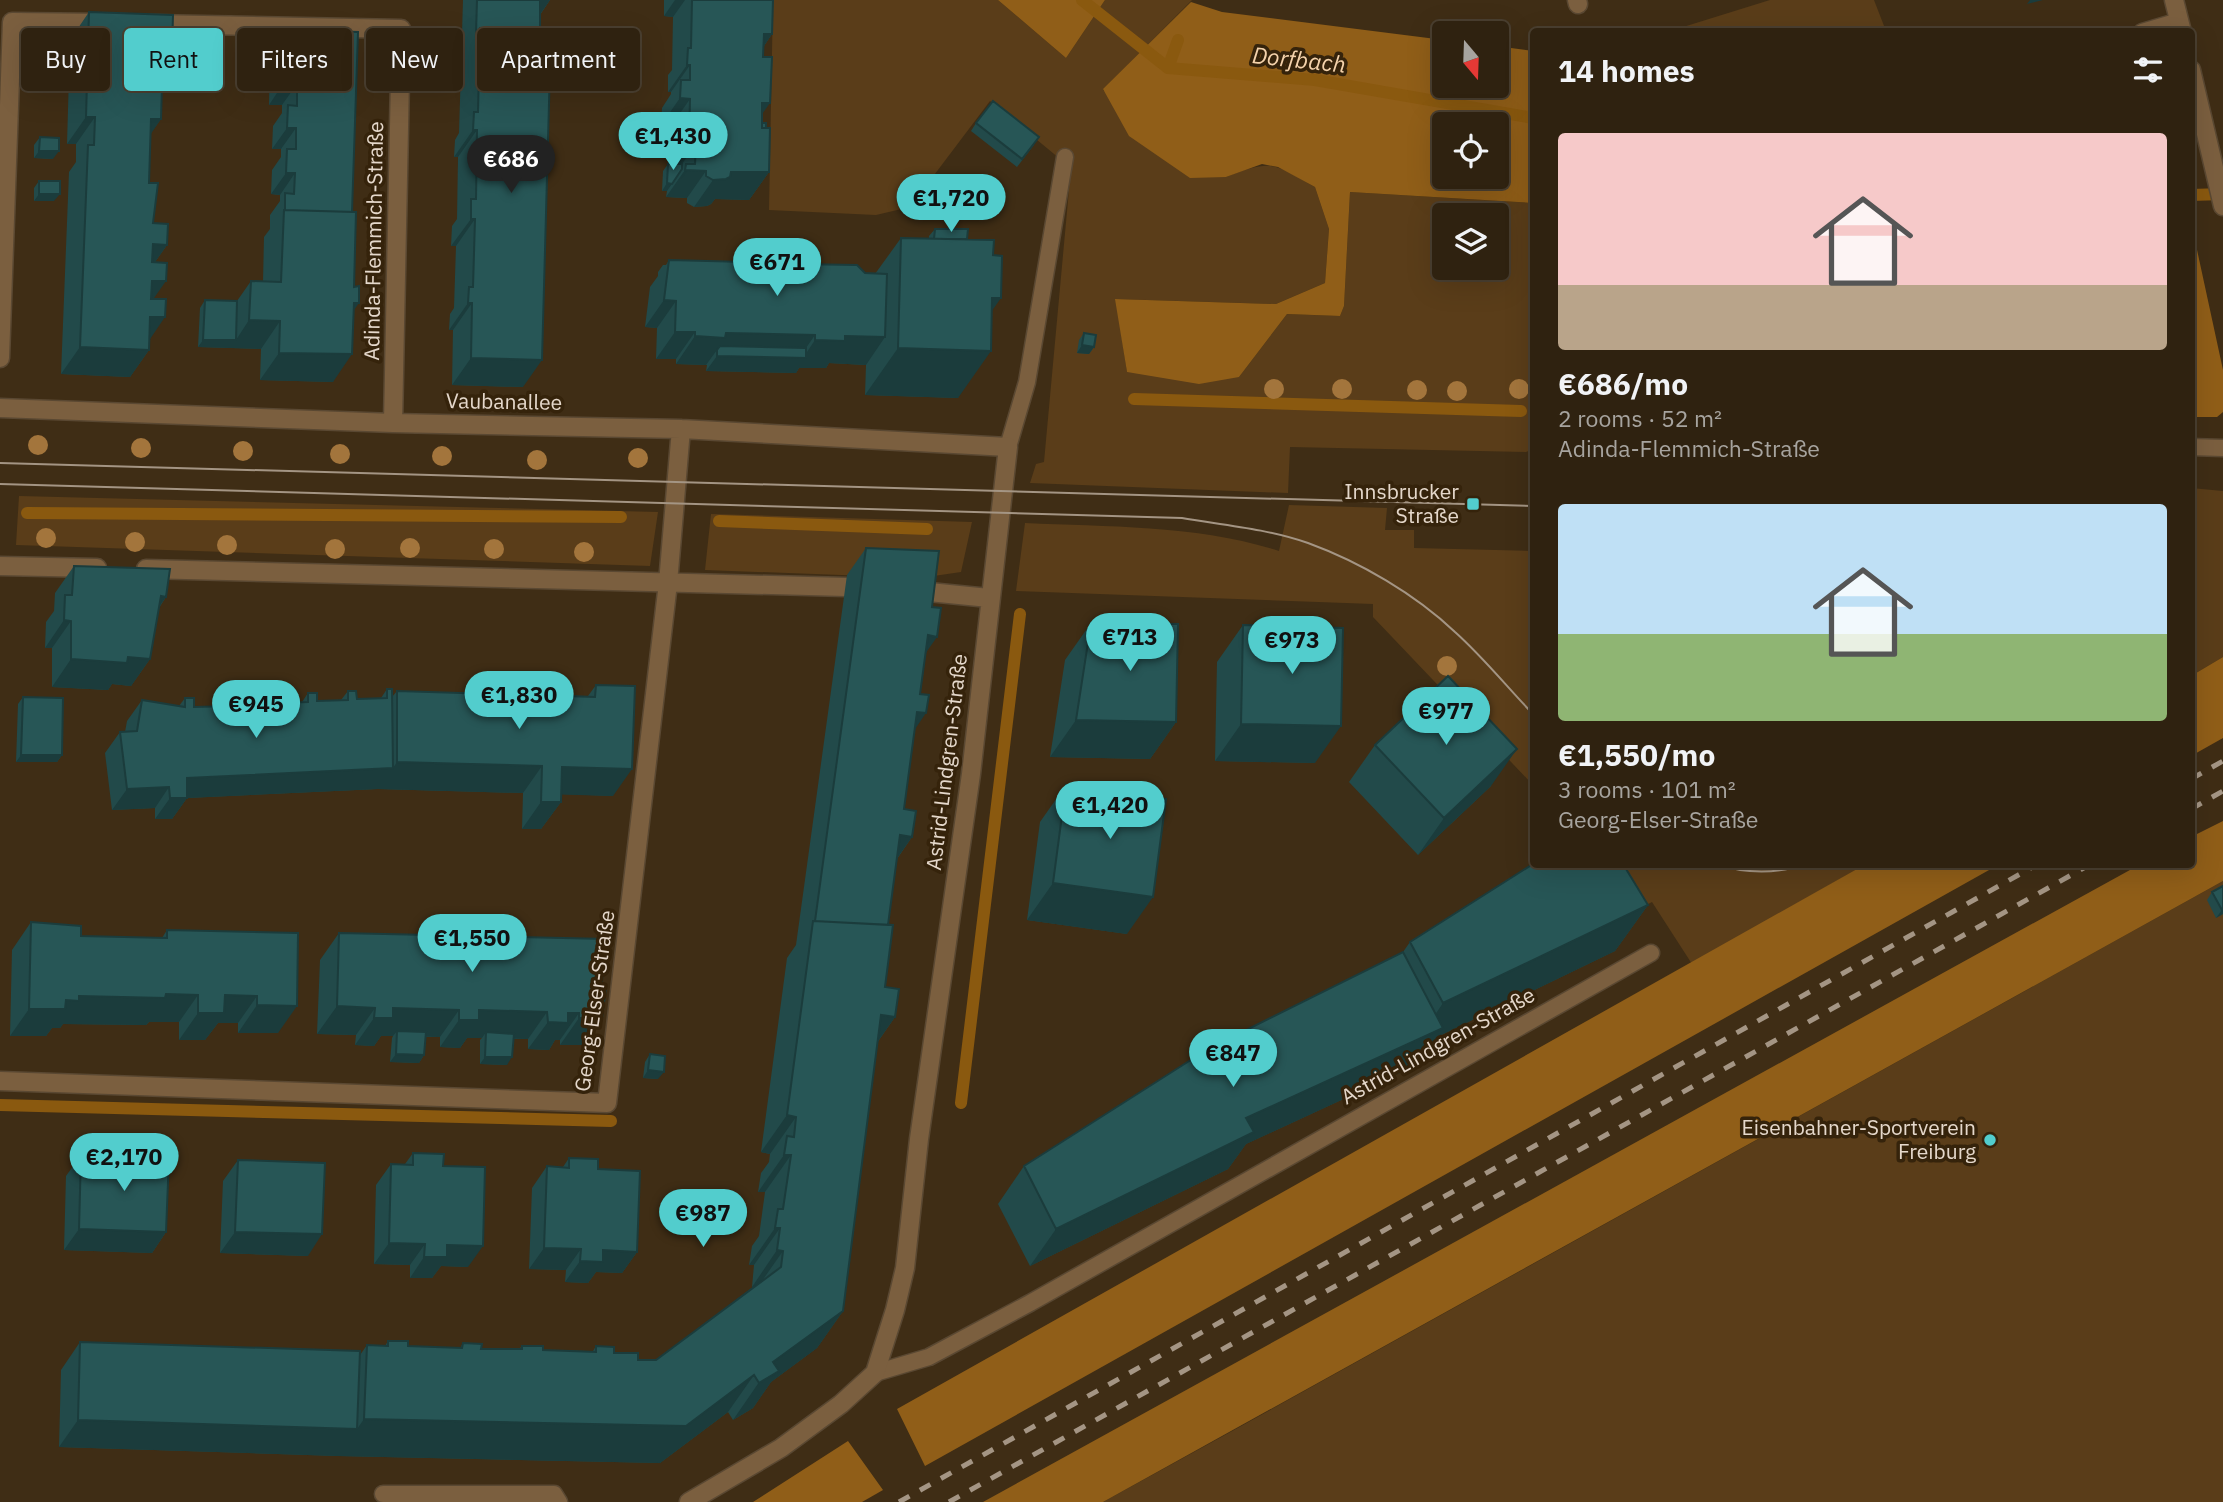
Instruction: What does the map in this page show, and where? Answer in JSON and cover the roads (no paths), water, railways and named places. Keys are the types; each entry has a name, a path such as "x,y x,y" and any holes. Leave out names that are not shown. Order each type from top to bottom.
{"street":[{"path":"2175,0 2181,26"},
{"name":"Adinda-Flemmich-Straße","path":"0,358 12,22 401,29 393,422"},
{"path":"2195,87 2223,206"},
{"name":"Vaubanallee","path":"0,408 681,429 1008,447"},
{"name":"Georg-Elser-Straße","path":"0,1081 607,1103 668,583 681,429"},
{"name":"Astrid-Lindgren-Straße","path":"689,1502 781,1448 841,1404 875,1373 905,1268 919,1139 971,774 1008,447"},
{"path":"0,566 846,587"},
{"path":"919,590 989,598"}],"lane":[{"name":"Astrid-Lindgren-Straße","path":"1008,447 1027,382 1065,156"},
{"path":"2195,447 2223,448"},
{"name":"Astrid-Lindgren-Straße","path":"875,1373 929,1357 1030,1303 1651,953"},
{"path":"383,1494 554,1494 559,1502"}],"waterway":[{"name":"Dorfbach","path":"1082,0 1168,68 1315,80 1530,117"},
{"path":"1168,68 1178,40"},
{"name":"Dorfbach","path":"2195,195 2223,194"},
{"path":"1134,399 1521,411"},
{"path":"27,513 621,517"},
{"path":"719,521 927,529"},
{"path":"961,1103 1020,614"},
{"path":"0,1105 611,1121"}],"tram line":[{"path":"0,463 1530,506"},
{"path":"0,484 1182,518 1293,538 1367,569 1405,592 1439,618 1530,711"},
{"path":"1732,868 1762,872 1791,868"}],"railway":[{"path":"2195,777 2223,761"},
{"path":"2195,807 2223,791"},
{"path":"899,1502 2031,868"},
{"path":"949,1502 2084,868"}],"place":[{"name":"Innsbrucker Straße","path":"1473,504"},
{"name":"Eisenbahner-Sportverein Freiburg","path":"1990,1140"}]}
